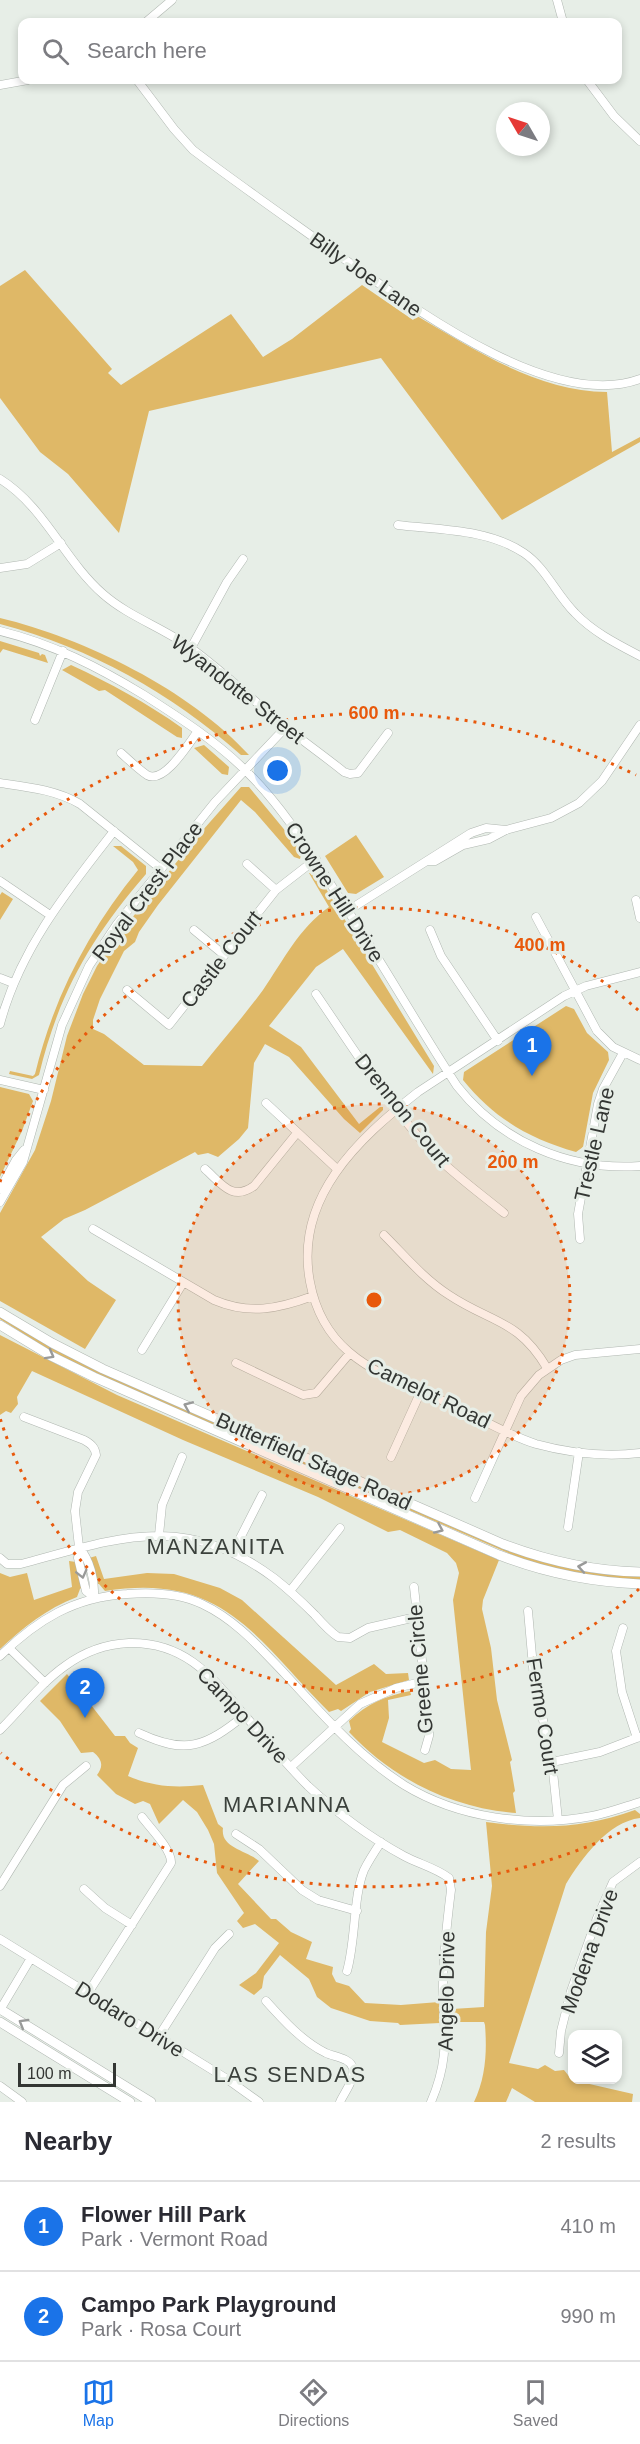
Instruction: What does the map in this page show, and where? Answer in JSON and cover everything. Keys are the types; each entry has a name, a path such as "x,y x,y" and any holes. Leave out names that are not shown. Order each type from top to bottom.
{"main road":[{"name":"Butterfield Stage Road","path":"0,1312 52,1343 103,1368 503,1544 558,1562 602,1570 640,1572"},
{"name":"Butterfield Stage Road","path":"0,1325 51,1356 94,1377 499,1555 541,1570 574,1578 640,1584"},
{"path":"0,2010 151,2102"},
{"path":"0,2022 130,2102"}],"street":[{"path":"151,18 172,0"},
{"path":"557,0 562,18"},
{"path":"0,85 18,82"},
{"name":"Billy Joe Lane","path":"140,84 193,150 425,315 500,355 546,375 573,383 591,384 640,379"},
{"path":"590,84 614,116 640,141"},
{"name":"Wyandotte Street","path":"0,479 24,497 90,581 104,595 191,648 344,772 358,773 388,733"},
{"path":"399,525 481,536 510,545 535,562 574,612 588,625 602,636 640,656"},
{"path":"0,568 27,564 61,543"},
{"path":"191,648 227,582 243,559"},
{"name":"Crowne Hill Drive","path":"0,631 63,651 89,662 198,731 246,770 292,824 349,910 449,1074 469,1101 489,1121 506,1133 549,1154 588,1163 640,1166"},
{"path":"35,720 63,651"},
{"path":"349,910 429,861 435,861 463,845 489,840 506,830 551,818 579,803 602,781 640,725"},
{"name":"Royal Crest Place","path":"0,1202 22,1162 62,1025 71,1001 89,966 117,924 215,802 286,727"},
{"path":"121,753 149,776 159,777 168,770 198,731"},
{"path":"0,783 54,792 68,797 161,869"},
{"path":"0,1024 12,983 50,915 114,831"},
{"name":"Castle Court","path":"127,990 169,1025 276,890 316,859"},
{"path":"247,864 276,890"},
{"path":"0,881 50,915"},
{"path":"636,900 640,918"},
{"path":"536,917 574,992 597,1031 623,1053 640,1060"},
{"path":"194,930 224,955"},
{"path":"430,930 441,956 498,1041"},
{"name":"Camelot Road","path":"640,972 574,992 418,1092 398,1108 378,1125 337,1169 320,1196 308,1239 309,1276 313,1296 328,1328 350,1353 383,1375 536,1444 579,1452 613,1455 640,1453"},
{"path":"0,978 12,983"},
{"name":"Drennon Court","path":"316,994 398,1108 439,1158 504,1213"},
{"name":"Trestle Lane","path":"580,1239 578,1214 598,1104 603,1089 623,1053"},
{"path":"0,1080 44,1090"},
{"path":"266,1103 337,1169"},
{"path":"205,1169 229,1190 238,1194 245,1193 254,1186 297,1133"},
{"name":"Royal Crest Place","path":"0,1189 26,1146"},
{"path":"93,1229 183,1283 226,1305 255,1310 275,1308 313,1296"},
{"path":"384,1235 438,1288 462,1303 514,1329 533,1347 547,1368"},
{"path":"141,1350 183,1283"},
{"path":"475,1498 521,1396 547,1368 575,1355 640,1349"},
{"path":"236,1362 303,1395 310,1395 316,1393 350,1353"},
{"path":"391,1457 421,1391"},
{"path":"24,1417 84,1440 93,1446 96,1455 78,1492 75,1511 78,1558 86,1591 94,1597"},
{"path":"568,1527 579,1452"},
{"path":"159,1535 162,1505 182,1457"},
{"path":"233,1552 262,1495"},
{"path":"290,1591 340,1528"},
{"path":"0,1558 3,1563 13,1565 105,1540 159,1535 192,1540 233,1552 266,1572 290,1591 338,1637 350,1638 368,1628 416,1617"},
{"name":"Greene Circle","path":"414,1587 429,1736 425,1750"},
{"path":"0,1656 28,1630 49,1616 94,1597 157,1593 186,1598 201,1604 242,1629 358,1751 405,1786 435,1800 464,1810 505,1819 558,1820 593,1816 640,1802"},
{"name":"Fermo Court","path":"528,1611 534,1678 552,1762 558,1820"},
{"path":"552,1762 600,1752 639,1737 622,1692 616,1651 623,1628"},
{"name":"Campo Drive","path":"0,1730 63,1667 93,1650 118,1644 158,1646 179,1653 212,1677 291,1767 326,1801 381,1842 412,1860 440,1871 449,1878"},
{"path":"9,1648 45,1683"},
{"path":"291,1767 360,1704 377,1695 425,1681"},
{"path":"139,1733 162,1744 192,1745 225,1731 245,1715"},
{"path":"0,1886 63,1785 86,1766"},
{"path":"88,1993 171,1863 172,1856 142,1817"},
{"path":"236,1834 259,1849 302,1890 318,1900 357,1911"},
{"path":"347,1971 353,1949 364,1871 381,1842"},
{"name":"Modena Drive","path":"560,2053 561,2031 571,1991 597,1918 614,1882 640,1862"},
{"name":"Angelo Drive","path":"431,2102 444,2068 446,2053 443,1987 451,1890 449,1878"},
{"path":"84,1888 105,1908 132,1924"},
{"path":"159,2037 215,1948 229,1934"},
{"name":"Dodaro Drive","path":"0,1939 227,2079 259,2102"},
{"path":"0,2010 31,1958"},
{"path":"266,2001 284,2021 315,2046 324,2052 348,2060 353,2066 354,2074 340,2102"},
{"path":"0,2086 22,2102"}],"shaded area":[{"path":"25,270 112,369 108,373 121,385 231,314 263,357 292,339 362,285 413,320 417,316 508,367 556,385 607,392 612,452 640,437 640,442 502,520 381,358 149,411 119,533 68,474 40,452 0,398 0,286"},
{"path":"0,618 66,639 134,670 197,709 225,731 249,755 241,755 187,712 128,675 66,646 0,624"},
{"path":"0,641 39,653 40,656 45,655 48,663 3,649 0,653"},
{"path":"71,665 128,694 169,719 182,728 182,738 105,690 99,691 62,670"},
{"path":"204,745 229,767 228,775 222,774 194,748"},
{"path":"241,787 249,787 302,851 300,859 294,857 255,812 241,800 158,905 139,932 135,942 124,951 100,999 93,1020 93,1029 104,1034 144,1065 202,1066 256,1000 300,935 318,915 329,907 309,873 317,874 434,1066 433,1074 343,949 316,967 269,1026 301,1047 359,1124 380,1107 383,1107 383,1110 360,1133 344,1119 289,1057 265,1044 254,1063 248,1128 239,1139 218,1157 208,1153 198,1155 195,1152 64,1219 41,1237 88,1281 116,1300 85,1349 0,1301 0,1213 35,1150 51,1101 67,1036 83,994 97,966 116,938 195,839"},
{"path":"356,835 384,877 356,894 348,893 325,856"},
{"path":"113,846 121,846 146,866 146,874 109,921 79,967 56,1018 39,1075 32,1079 9,1074 10,1071 33,1076 35,1074 52,1018 75,965 104,916 138,870 133,862"},
{"path":"2,892 13,899 0,920 0,895"},
{"path":"566,1006 574,1009 587,1033 608,1052 609,1060 593,1093 583,1147 576,1152 528,1134 500,1116 463,1080 464,1072"},
{"path":"0,1087 29,1094 33,1101 22,1131 0,1177"},
{"path":"0,1316 125,1383 574,1569 595,1573 640,1575 640,1580 582,1576 522,1559 123,1386 54,1353 0,1319"},
{"path":"0,1335 117,1395 499,1560 483,1600 482,1609 491,1648 497,1700 512,1760 510,1762 516,1813 469,1805 425,1788 385,1764 349,1732 351,1729 349,1721 370,1705 392,1695 410,1691 411,1695 388,1700 389,1718 382,1742 424,1763 435,1760 451,1769 471,1770 453,1600 459,1573 456,1563 447,1553 400,1530 388,1532 318,1497 183,1440 32,1371 17,1397 18,1404 11,1413 6,1411 0,1415"},
{"path":"96,1556 104,1579 147,1573 174,1574 220,1588 242,1600 336,1685 374,1664 386,1674 408,1673 409,1680 370,1692 341,1711 338,1709 329,1712 257,1637 234,1617 209,1602 180,1592 146,1588 105,1591 99,1584 96,1584 89,1558"},
{"path":"69,1561 76,1562 82,1587 77,1597 36,1619 0,1649 0,1573 10,1577 27,1573 34,1600 72,1587"},
{"path":"67,1674 115,1736 125,1736 138,1748 128,1776 165,1786 203,1785 218,1824 223,1828 226,1840 235,1848 259,1861 238,1884 271,1919 276,1919 291,1932 312,1942 306,1959 333,1967 332,1974 336,1982 349,1986 365,2003 401,2005 439,2002 440,2023 400,2025 370,2021 331,2008 317,1997 309,1979 280,1955 264,1976 262,1988 254,1995 239,1985 256,1973 279,1943 255,1924 243,1928 237,1921 244,1913 217,1873 214,1844 197,1812 183,1800 159,1824 150,1804 143,1801 135,1804 116,1794 97,1775 101,1766 98,1757 93,1752 81,1753 60,1721 40,1701"},
{"path":"635,1810 640,1814 640,1818 617,1826 607,1834 588,1853 566,1884 509,2063 538,2069 545,2065 555,2071 564,2070 568,2075 568,2084 589,2084 633,2094 632,2102 535,2102 512,2088 506,2102 474,2102 485,2064 485,2025 484,2022 453,2022 452,2009 484,2007 486,1932 492,1886 486,1822 525,1826 561,1826 616,1816"}],"place":[{"name":"Flower Hill Park","path":"532,1076"},
{"name":"Campo Park Playground","path":"85,1718"}],"district":[{"name":"MANZANITA","path":"216,1546"},
{"name":"MARIANNA","path":"287,1804"},
{"name":"LAS SENDAS","path":"290,2074"}]}
